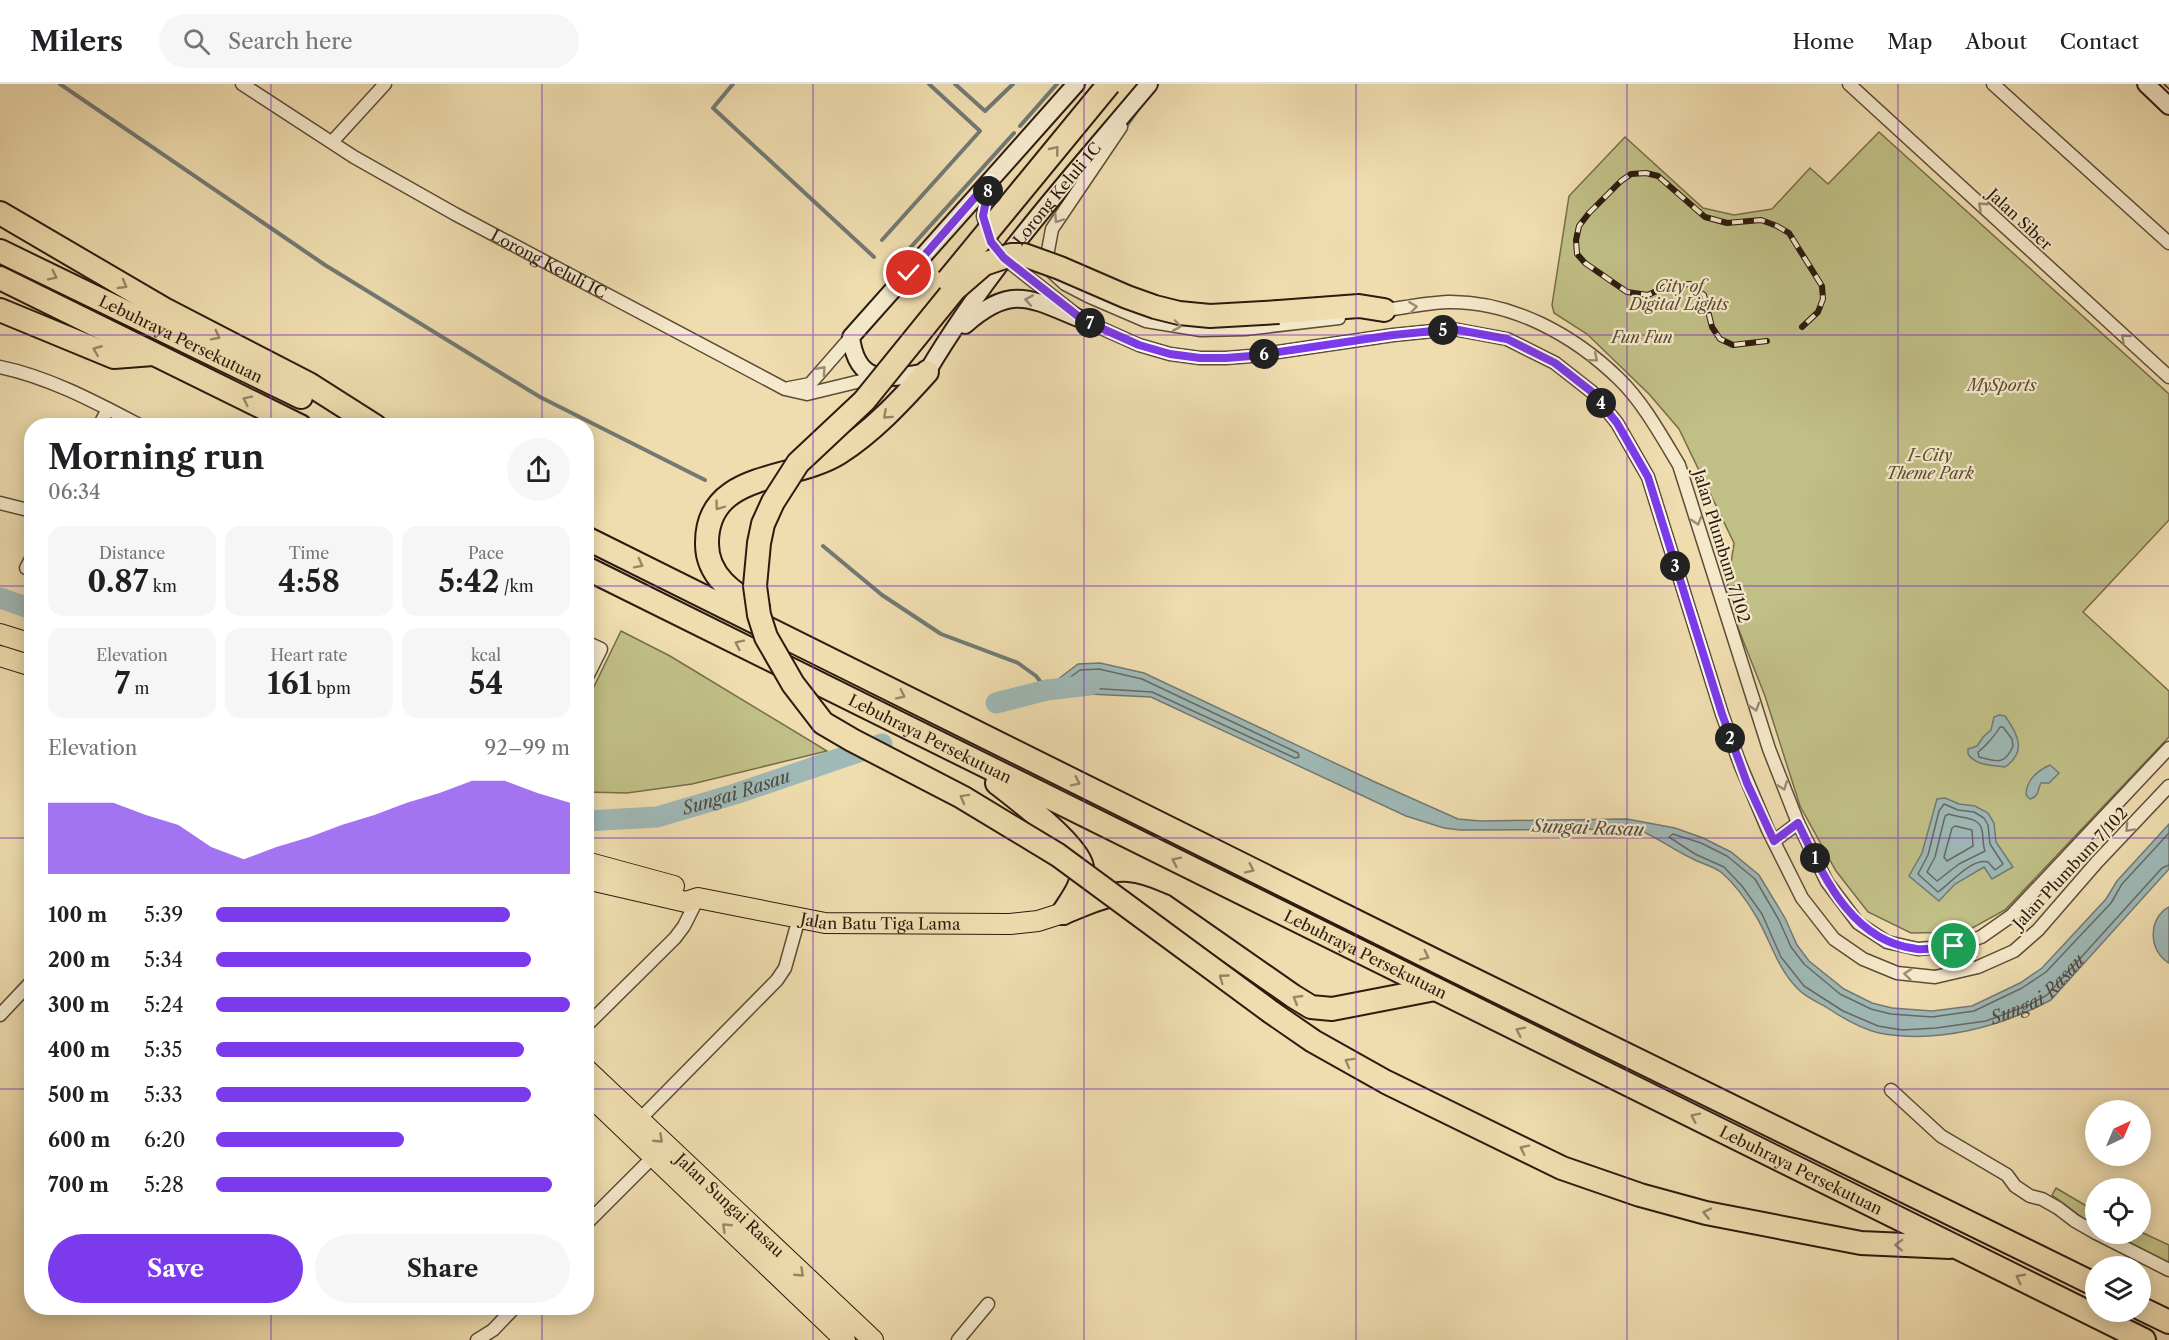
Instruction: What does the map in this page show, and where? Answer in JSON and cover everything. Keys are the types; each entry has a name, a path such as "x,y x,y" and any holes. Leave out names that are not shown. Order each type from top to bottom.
{"highway":[{"path":"820,441 938,292 1109,84"},
{"path":"0,213 164,309 309,384 362,418"},
{"name":"Lebuhraya Persekutuan","path":"0,251 344,418"},
{"path":"1384,310 1359,306 1210,316 1179,313 1146,304 1024,255 997,258 984,264 954,290 864,401 798,463 773,502 763,524 755,586 759,615 766,637 793,684 823,723 962,796 1041,844 1322,1047 1386,1082 1562,1168 1640,1195 1706,1213 1861,1243 1958,1247"},
{"name":"Lebuhraya Persekutuan","path":"0,278 284,418"},
{"path":"0,310 114,357 154,354"},
{"path":"849,669 791,624 732,593 715,574 707,555 707,527 725,497 742,486 821,462 838,454 891,412 927,372"},
{"name":"Lebuhraya Persekutuan","path":"594,542 2085,1281"},
{"name":"Lebuhraya Persekutuan","path":"594,572 2144,1340"},
{"path":"961,754 1026,806 1066,843 1079,859 1083,869 1077,891 1063,913"},
{"path":"1063,913 1096,900 1125,894 1143,897 1164,906 1311,1007 1332,1009 1436,989"},
{"path":"2151,1313 2169,1322"}],"main road":[{"path":"0,634 24,642"},
{"path":"0,656 24,664"},
{"name":"Jalan Batu Tiga Lama","path":"594,864 689,890 698,898"},
{"name":"Jalan Batu Tiga Lama","path":"594,882 686,902 698,898 825,923 1010,924 1038,921 1063,913"},
{"name":"Jalan Sungai Rasau","path":"594,1077 873,1340"},
{"name":"Jalan Sungai Rasau","path":"594,1100 841,1339"}],"street":[{"name":"Lorong Keluli 1C","path":"242,84 332,142 455,214 785,389"},
{"path":"332,142 386,84"},
{"path":"785,389 810,384 1076,84"},
{"name":"Lorong Keluli 1C","path":"927,372 1004,258 1150,84"},
{"name":"Jalan Plumbum 7/102","path":"1150,84 1052,229 1047,256 1051,271 1065,284 1146,321 1201,330 1245,329 1448,302 1492,307 1546,325 1584,350 1620,380 1654,424 1679,465 1769,749 1798,823 1827,882 1858,922 1887,942 1918,949 1954,946 1980,937 2011,916 2169,747"},
{"name":"Jalan Siber","path":"1849,84 2169,377"},
{"path":"1993,84 2169,243"},
{"path":"2146,84 2169,106"},
{"name":"Jalan Plumbum 7/102","path":"990,180 983,216 991,242 1004,258 1083,320 1139,345 1170,354 1200,358 1251,356 1393,335 1453,329 1507,339 1555,363 1592,392 1617,423 1648,477 1722,714 1747,783 1774,841 1802,898 1834,939 1863,959 1897,973 1935,977 1978,967 2014,951 2038,930 2097,862 2169,786"},
{"path":"944,344 980,311 1006,298 1031,299 1083,320"},
{"path":"851,337 857,363 877,378"},
{"path":"0,367 38,378 125,418"},
{"path":"785,389 807,394 877,378 893,378 927,372"},
{"path":"103,418 108,409"},
{"path":"0,503 24,509"},
{"path":"594,646 601,649 594,663"},
{"path":"1774,841 1798,823"},
{"path":"594,1018 675,938 684,926 698,898"},
{"path":"639,1120 777,980 785,968 799,918"},
{"path":"0,1015 24,990"},
{"path":"1891,1090 1941,1136 1996,1167 2007,1175 2015,1186 2030,1196 2042,1199 2085,1227"},
{"path":"594,1216 653,1157"},
{"path":"2118,1244 2169,1270"},
{"path":"958,1340 988,1304"},
{"path":"477,1340 493,1330 507,1315"}],"green space":[{"name":"I-City Theme Park","path":"1879,132 2169,394 2169,520 2083,612 2169,691 2169,737 2005,910 1965,932 1911,933 1868,912 1836,871 1800,806 1765,696 1727,600 1734,543 1679,429 1649,394 1587,334 1554,313 1552,305 1569,196 1625,137 1703,208 1734,215 1772,209 1810,168 1828,184"},
{"path":"621,631 670,656 827,751 692,784 627,793 594,792 594,687"},
{"path":"2056,1188 2085,1205 2085,1220 2052,1195"},
{"path":"2151,1237 2169,1245 2169,1264 2127,1244 2151,1244"}],"water":[{"path":"1100,663 1144,673 1458,819 1480,821 1627,819 1675,828 1703,838 1731,852 1759,875 1785,918 1797,945 1809,961 1844,989 1872,1003 1892,1008 1932,1011 1972,1006 2020,983 2042,968 2106,899 2117,881 2169,824 2169,869 2051,1000 2011,1018 1968,1031 1923,1036 1879,1033 1851,1022 1808,997 1791,982 1749,904 1722,873 1644,832 1637,829 1460,830 1444,828 1406,816 1151,697 1068,693 1057,680 1078,664"},
{"path":"2005,716 2014,729 2018,743 2016,755 2005,767 1980,763 1968,754 1968,749 1977,746 1991,730 1994,717"},
{"path":"2050,765 2059,773 2049,783 2041,783 2037,794 2030,799 2026,795 2026,790 2030,780"},
{"path":"1945,798 1959,804 1975,806 1988,813 1994,823 1996,842 2013,867 1992,879 1984,867 1955,884 1939,901 1909,876 1922,853 1937,799"},
{"path":"2169,907 2169,963 2157,951 2153,935 2157,919"}],"waterway":[{"path":"60,84 325,265 540,397 582,418"},
{"path":"733,84 713,108 874,257"},
{"path":"882,240 980,131 929,84"},
{"path":"955,84 985,111 1013,84"},
{"path":"1020,126 1057,84"},
{"path":"1125,128 1136,112"},
{"path":"901,258 1014,133"},
{"path":"594,424 705,480"},
{"path":"823,546 882,595 941,634 1018,663 1036,676 1047,690"},
{"name":"Sungai Rasau","path":"0,598 24,606"},
{"name":"Sungai Rasau","path":"996,703 1047,690 1090,685"},
{"name":"Sungai Rasau","path":"594,821 657,817 735,794 882,744"}],"tram line":[{"path":"2164,84 2169,89"}],"railway":[{"path":"1767,341 1733,345 1720,339 1712,327 1704,295 1690,284 1667,286 1648,295 1627,292 1585,263 1577,254 1576,240 1579,226 1621,181 1631,174 1646,173 1658,176 1705,217 1727,223 1761,220 1777,226 1789,233 1822,286 1823,299 1818,312 1802,327"}],"route":[{"path":"909,273 990,180 983,216 991,242 1004,258 1083,320 1139,345 1170,354 1200,358 1226,358 1453,329 1507,339 1555,363 1592,392 1617,423 1648,477 1722,714 1747,783 1774,841 1798,823 1827,882 1858,922 1887,942 1918,949 1954,946"}],"park label":[{"name":"City of Digital Lights","path":"1679,295"},
{"name":"Fun Fun","path":"1642,337"},
{"name":"MySports","path":"2002,385"}]}
